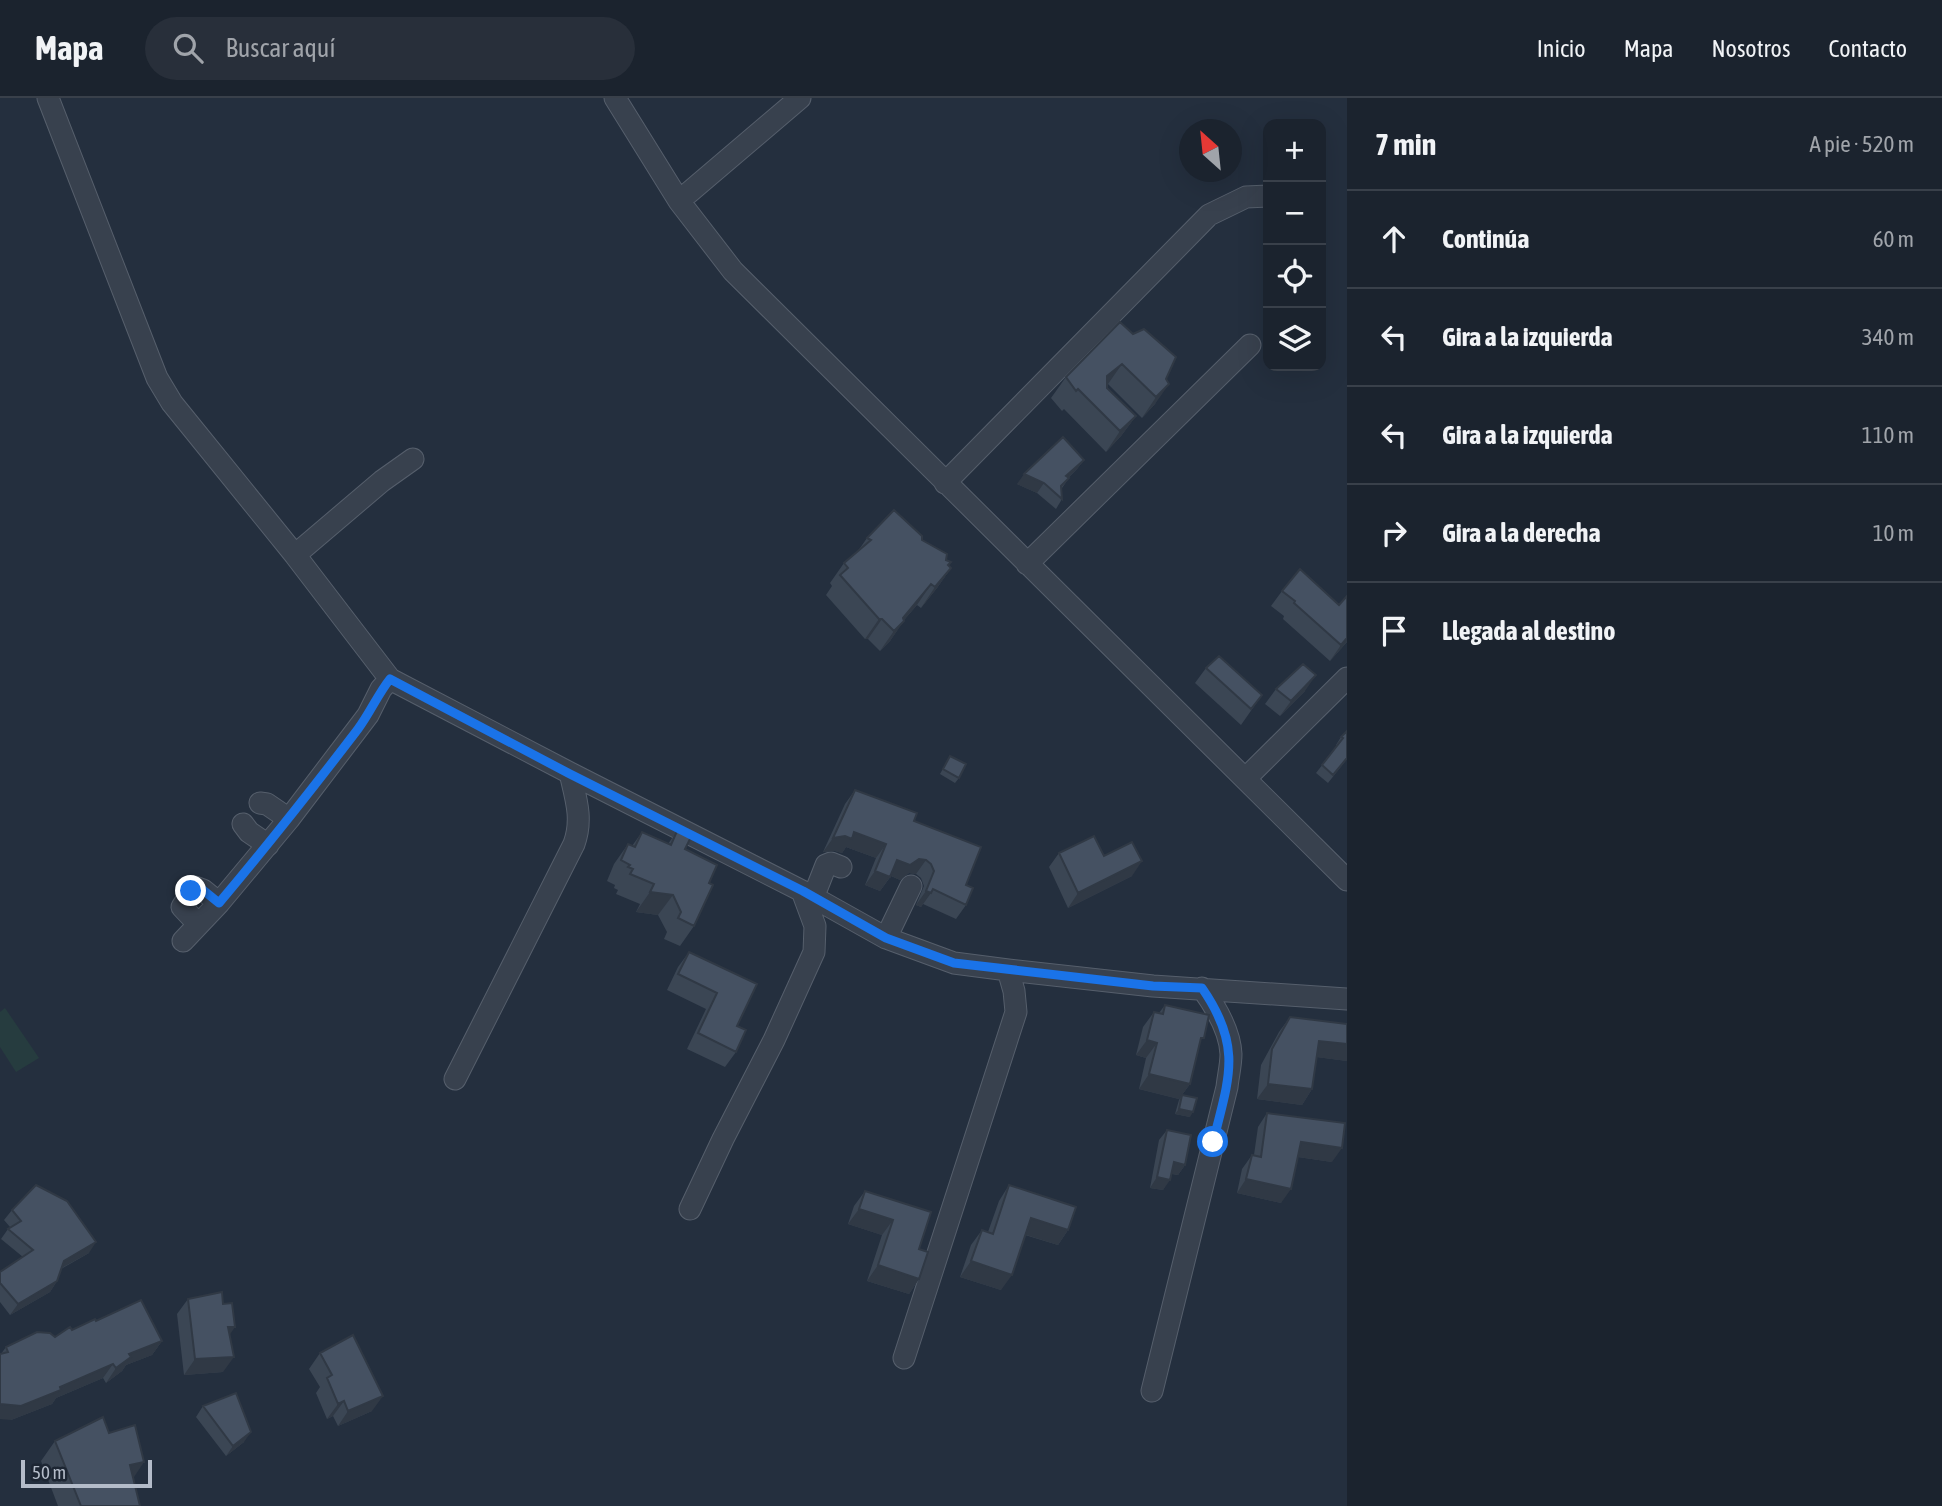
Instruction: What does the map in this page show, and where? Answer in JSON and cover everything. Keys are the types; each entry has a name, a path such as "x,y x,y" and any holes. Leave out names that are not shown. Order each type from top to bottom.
{"street":[{"path":"48,98 157,378 172,403 295,555 390,679 570,774 808,894 886,938 954,963 1153,986 1347,999"},
{"path":"615,98 679,201 733,271 1347,880"},
{"path":"679,201 800,98"},
{"path":"945,483 1209,215 1246,197 1263,196"},
{"path":"1027,564 1250,345"},
{"path":"295,555 338,506 413,459"},
{"path":"1247,778 1347,678"},
{"path":"183,941 197,923 219,903 289,819 368,715 390,679"},
{"path":"455,1079 580,829 579,811 570,774"},
{"path":"260,803 267,804 289,819"},
{"path":"243,824 249,832 268,845"},
{"path":"691,1209 814,952 814,926 808,894 826,865 831,863 841,867"},
{"path":"886,938 911,886"},
{"path":"904,1358 1016,1012 1008,970"},
{"path":"1152,1391 1227,1087 1231,1053 1213,1003 1202,988"}],"green space":[{"path":"5,1008 39,1058 16,1072 0,1047 0,1012"}],"building":[{"path":"1120,322 1133,334 1144,329 1176,357 1166,379 1169,384 1156,397 1122,364 1107,376 1107,388 1136,416 1120,431 1078,389 1076,391 1066,377"},
{"path":"1063,437 1084,460 1066,476 1069,478 1061,486 1062,499 1044,483 1024,474"},
{"path":"894,510 922,536 922,540 947,554 946,560 951,562 948,565 951,568 935,587 931,584 894,631 879,619 840,575 848,568 844,563 871,540 867,538"},
{"path":"1300,569 1339,605 1347,596 1347,638 1341,645 1282,591"},
{"path":"1219,656 1262,695 1251,709 1206,668"},
{"path":"1303,664 1316,675 1291,701 1276,689"},
{"path":"1347,731 1347,758 1333,775 1322,765"},
{"path":"950,756 966,764 959,778 943,769"},
{"path":"855,790 917,813 914,821 981,847 966,885 973,888 966,905 933,889 931,893 926,891 934,871 926,860 919,859 910,865 897,860 890,877 875,871 886,844 854,832 852,839 845,836 833,838"},
{"path":"677,831 691,837 685,849 717,865 709,883 713,885 694,926 678,918 681,912 673,895 650,892 654,884 630,874 633,869 621,860 628,844 635,847 642,832 671,845"},
{"path":"1094,836 1104,856 1132,842 1142,861 1078,893 1059,853"},
{"path":"689,952 757,984 737,1026 746,1030 736,1052 698,1033 717,993 678,974"},
{"path":"1165,1005 1209,1015 1190,1084 1149,1074 1157,1043 1147,1040 1154,1012 1163,1014"},
{"path":"1290,1017 1347,1024 1347,1044 1319,1041 1312,1089 1268,1084 1272,1049"},
{"path":"1182,1095 1197,1098 1193,1112 1179,1109"},
{"path":"1267,1113 1345,1123 1342,1148 1301,1142 1291,1189 1246,1179 1252,1155 1261,1157"},
{"path":"1167,1130 1191,1135 1185,1165 1174,1162 1170,1180 1157,1177"},
{"path":"36,1185 67,1201 96,1242 64,1261 57,1281 18,1304 0,1283 0,1272 33,1250 8,1229 21,1221 12,1210"},
{"path":"1009,1185 1076,1207 1068,1230 1031,1218 1012,1275 971,1261 982,1230 993,1234"},
{"path":"865,1191 931,1212 919,1249 928,1252 919,1279 878,1265 893,1220 859,1209"},
{"path":"222,1292 223,1304 232,1303 235,1327 228,1327 234,1357 195,1359 188,1299"},
{"path":"141,1300 162,1341 129,1354 131,1357 116,1368 113,1364 21,1406 0,1404 0,1354 8,1352 6,1347 37,1332 50,1333 55,1337 70,1327 72,1330 95,1319 96,1321"},
{"path":"353,1335 383,1396 348,1411 344,1401 338,1404 327,1378 332,1375 320,1353"},
{"path":"236,1393 251,1432 233,1446 203,1406"},
{"path":"103,1417 109,1433 135,1425 144,1462 130,1465 140,1506 81,1506 55,1441"}],"route":[{"path":"191,891 200,887 219,903 289,819 368,715 390,679 570,774 803,891 886,938 954,963 1153,986 1202,988 1213,1003 1231,1053 1227,1087 1213,1142"}]}
